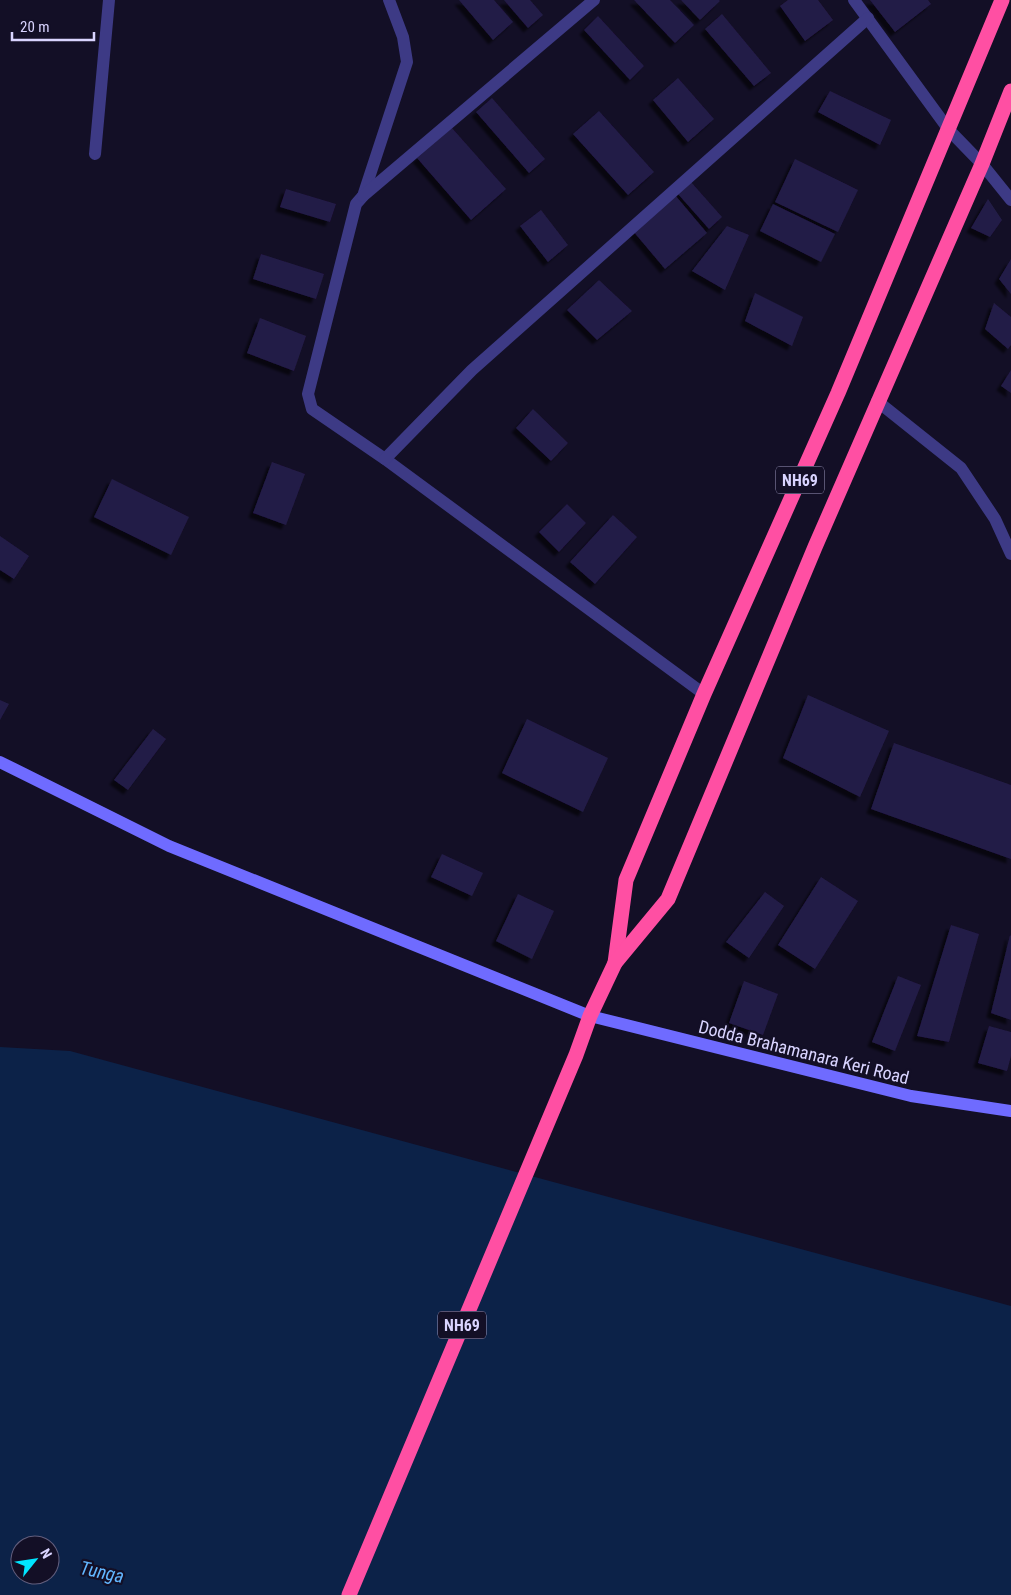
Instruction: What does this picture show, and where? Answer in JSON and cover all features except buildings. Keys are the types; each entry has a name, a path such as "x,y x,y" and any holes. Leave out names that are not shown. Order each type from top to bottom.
{"highway":[{"name":"NH69","path":"615,963 626,880 704,694 838,394 950,130 1002,0"},
{"name":"NH69","path":"349,1595 576,1055 590,1016 615,963 668,899 877,401 982,164 1011,91"}],"street":[{"path":"95,154 109,0"},
{"path":"363,196 406,62 403,37 389,0"},
{"path":"594,0 363,196 356,204 308,394 312,409 385,459 704,694"},
{"path":"854,0 950,130 982,164 1011,200"},
{"path":"385,459 480,364 868,18"},
{"path":"877,401 961,468 995,519 1011,554"},
{"name":"Dodda Brahamanara Keri Road","path":"0,762 169,846 590,1016 911,1096 1011,1111"}],"water":[{"name":"Tunga","path":"0,1047 70,1051 1011,1306 1011,1595 0,1595"}]}
